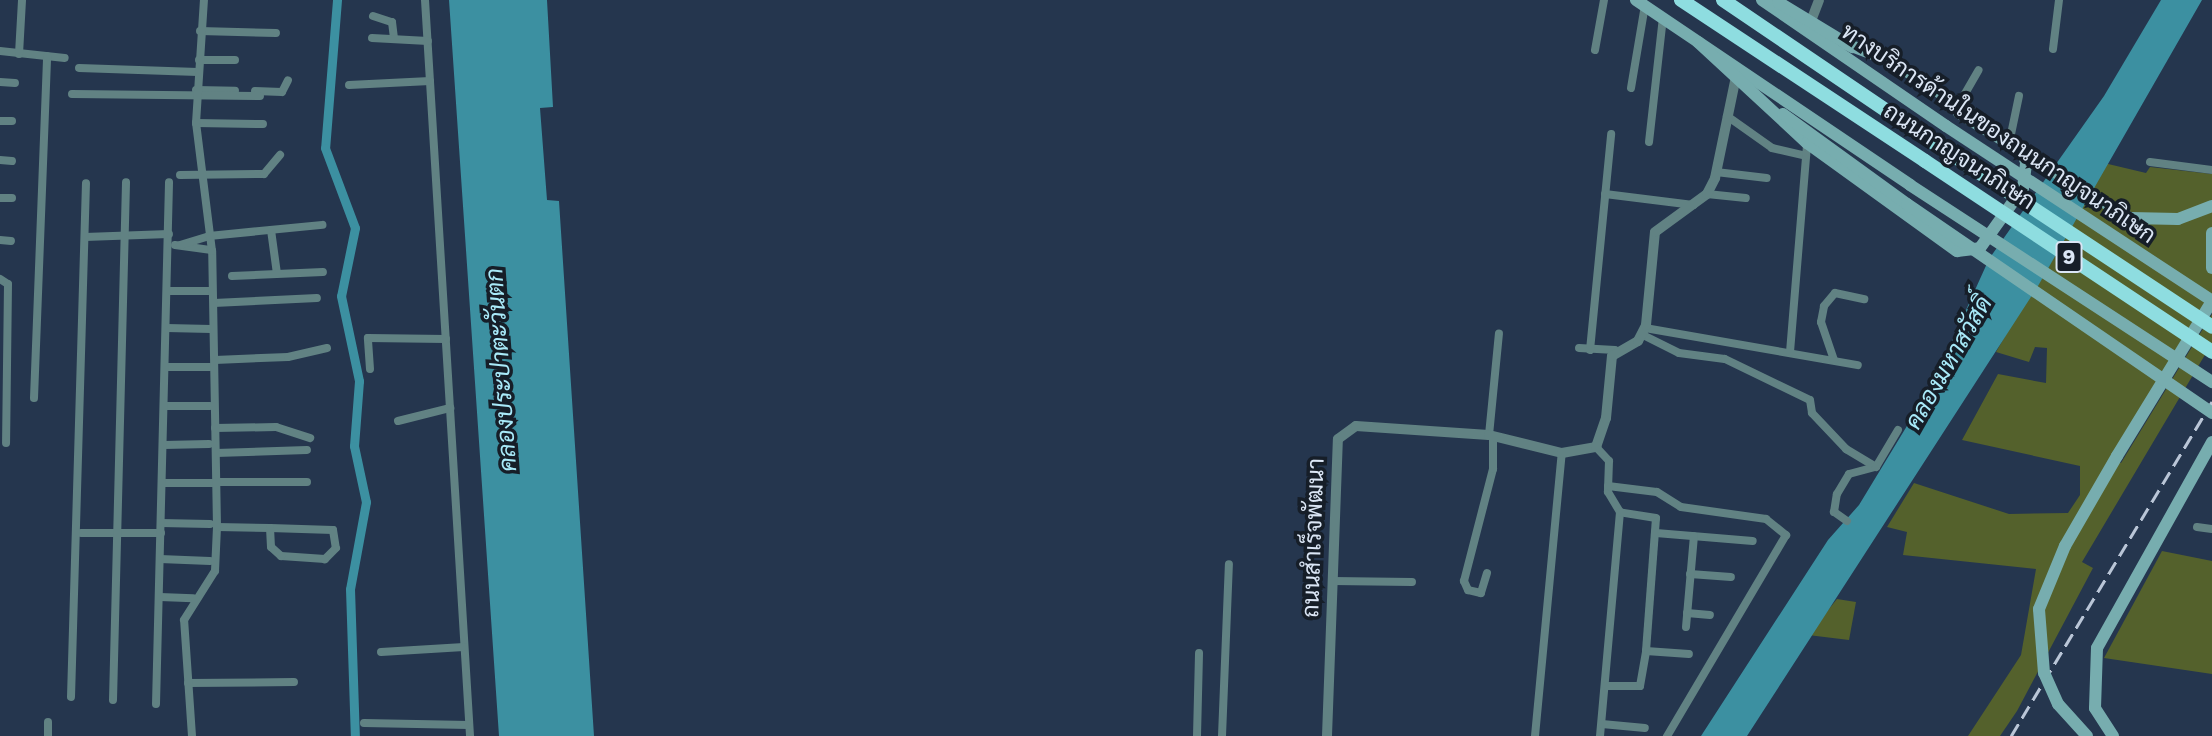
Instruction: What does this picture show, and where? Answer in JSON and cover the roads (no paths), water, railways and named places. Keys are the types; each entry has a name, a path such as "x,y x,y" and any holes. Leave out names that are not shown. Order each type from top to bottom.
{"highway":[{"name":"ถนนกาญจนาภิเษก","path":"1681,0 2212,352"},
{"name":"ถนนกาญจนาภิเษก","path":"1723,0 2212,327"}],"main road":[{"name":"ทางบริการด้านในของถนนกาญจนาภิเษก","path":"1762,0 1844,49 1946,126 2212,301"},
{"path":"1764,104 1806,149 1957,251 1980,248 2023,188 2025,152 2011,139 1844,49 1824,30 1775,0"},
{"path":"1640,3 1910,185 2212,382"},
{"path":"1698,41 1735,81 1764,104 2212,412"},
{"path":"1959,109 2111,211 2149,221 2178,219 2212,206"},
{"path":"2212,233 2212,268"},
{"path":"2087,736 2058,704 2044,673 2039,609 2065,546 2212,301"},
{"path":"2196,479 2212,442"},
{"path":"2113,736 2095,708 2091,687 2110,617 2212,457"}],"street":[{"path":"19,54 22,0"},
{"path":"192,736 184,620 215,571 216,453 212,250 198,174 196,123 204,0"},
{"path":"425,0 470,736"},
{"path":"1595,50 1604,0"},
{"path":"1811,21 1819,0"},
{"path":"2053,49 2059,0"},
{"path":"1631,89 1640,3"},
{"path":"373,16 392,22 394,39"},
{"path":"1649,142 1663,18"},
{"path":"200,31 276,33"},
{"path":"372,38 428,41"},
{"path":"0,51 65,58"},
{"path":"34,398 47,57"},
{"path":"199,60 235,61"},
{"path":"79,68 198,72"},
{"path":"1959,109 1979,70"},
{"path":"72,94 282,92 288,80"},
{"path":"349,85 430,81"},
{"path":"1644,332 1655,232 1666,218 1693,205 1707,194 1716,172 1735,81"},
{"path":"0,82 15,83"},
{"path":"196,93 260,96"},
{"path":"2011,139 2019,96"},
{"path":"1727,116 1772,148 1806,149 1790,352"},
{"path":"0,121 12,121"},
{"path":"196,123 263,124"},
{"path":"1590,349 1611,134"},
{"path":"180,175 264,174 280,155"},
{"path":"0,160 12,161"},
{"path":"2150,162 2212,170"},
{"path":"1716,172 1767,178"},
{"path":"113,700 120,533 126,182"},
{"path":"156,704 169,182"},
{"path":"71,697 81,533 86,183"},
{"path":"1605,194 1693,205"},
{"path":"1707,194 1746,198"},
{"path":"0,198 12,198"},
{"path":"180,245 209,236 322,225"},
{"path":"271,230 277,274"},
{"path":"85,237 169,233"},
{"path":"0,240 12,241"},
{"path":"169,245 212,250"},
{"path":"232,276 323,272"},
{"path":"0,279 8,284 6,443"},
{"path":"167,291 211,291"},
{"path":"1834,360 1821,322 1824,306 1835,293 1864,299"},
{"path":"214,303 317,298"},
{"path":"167,328 211,328"},
{"path":"1487,573 1481,593 1468,590 1464,581 1493,469 1491,435 1499,332"},
{"path":"1644,332 1679,353 1725,359 1810,400 1812,413 1846,449 1876,467"},
{"path":"1579,348 1615,350 1644,332 1790,352 1858,365"},
{"path":"370,369 368,338 446,339"},
{"path":"166,367 288,357 327,348"},
{"path":"1600,736 1620,512 1608,486 1609,461 1596,447 1615,350"},
{"path":"164,405 209,406"},
{"path":"398,421 450,408"},
{"path":"215,428 276,427 310,438"},
{"path":"1847,521 1834,512 1837,494 1849,474 1876,467 1898,430"},
{"name":"ถนนสำเร็จพัฒนา","path":"1327,736 1338,439 1345,431 1491,435 1562,453 1596,447"},
{"path":"164,445 209,444"},
{"path":"216,453 307,450"},
{"path":"1535,736 1562,453"},
{"path":"163,483 307,482"},
{"path":"1608,486 1657,492 1681,507 1766,519 1786,535 1667,736"},
{"path":"1605,686 1640,687 1646,652 1656,533 1655,516 1620,512"},
{"path":"162,523 333,530 336,548 325,559 281,556 271,547 270,528"},
{"path":"2197,527 2212,529"},
{"path":"81,533 161,533"},
{"path":"1656,533 1753,541"},
{"path":"1686,627 1694,536"},
{"path":"160,559 210,561"},
{"path":"1222,736 1229,564"},
{"path":"1690,574 1731,577"},
{"path":"1334,581 1412,582"},
{"path":"160,597 193,598"},
{"path":"1687,613 1710,615"},
{"path":"381,652 464,647"},
{"path":"1646,652 1689,654"},
{"path":"1197,736 1199,653"},
{"path":"188,682 294,682"},
{"path":"48,722 48,736"},
{"path":"364,723 469,725"},
{"path":"1602,724 1644,728"}],"water":[{"name":"คลองประปาตะวันตก","path":"449,0 547,0 553,107 540,108 547,200 559,201 594,736 499,736"},
{"name":"คลองมหาสวัสดิ์","path":"2161,0 2202,0 2038,286 1747,736 1701,736 1828,540 1859,505 1933,383 1989,259 2104,96"}],"waterway":[{"path":"337,0 325,148 355,228 341,296 359,381 354,446 366,502 350,589 355,736"}],"railway":[{"path":"2011,736 2212,402"}]}
